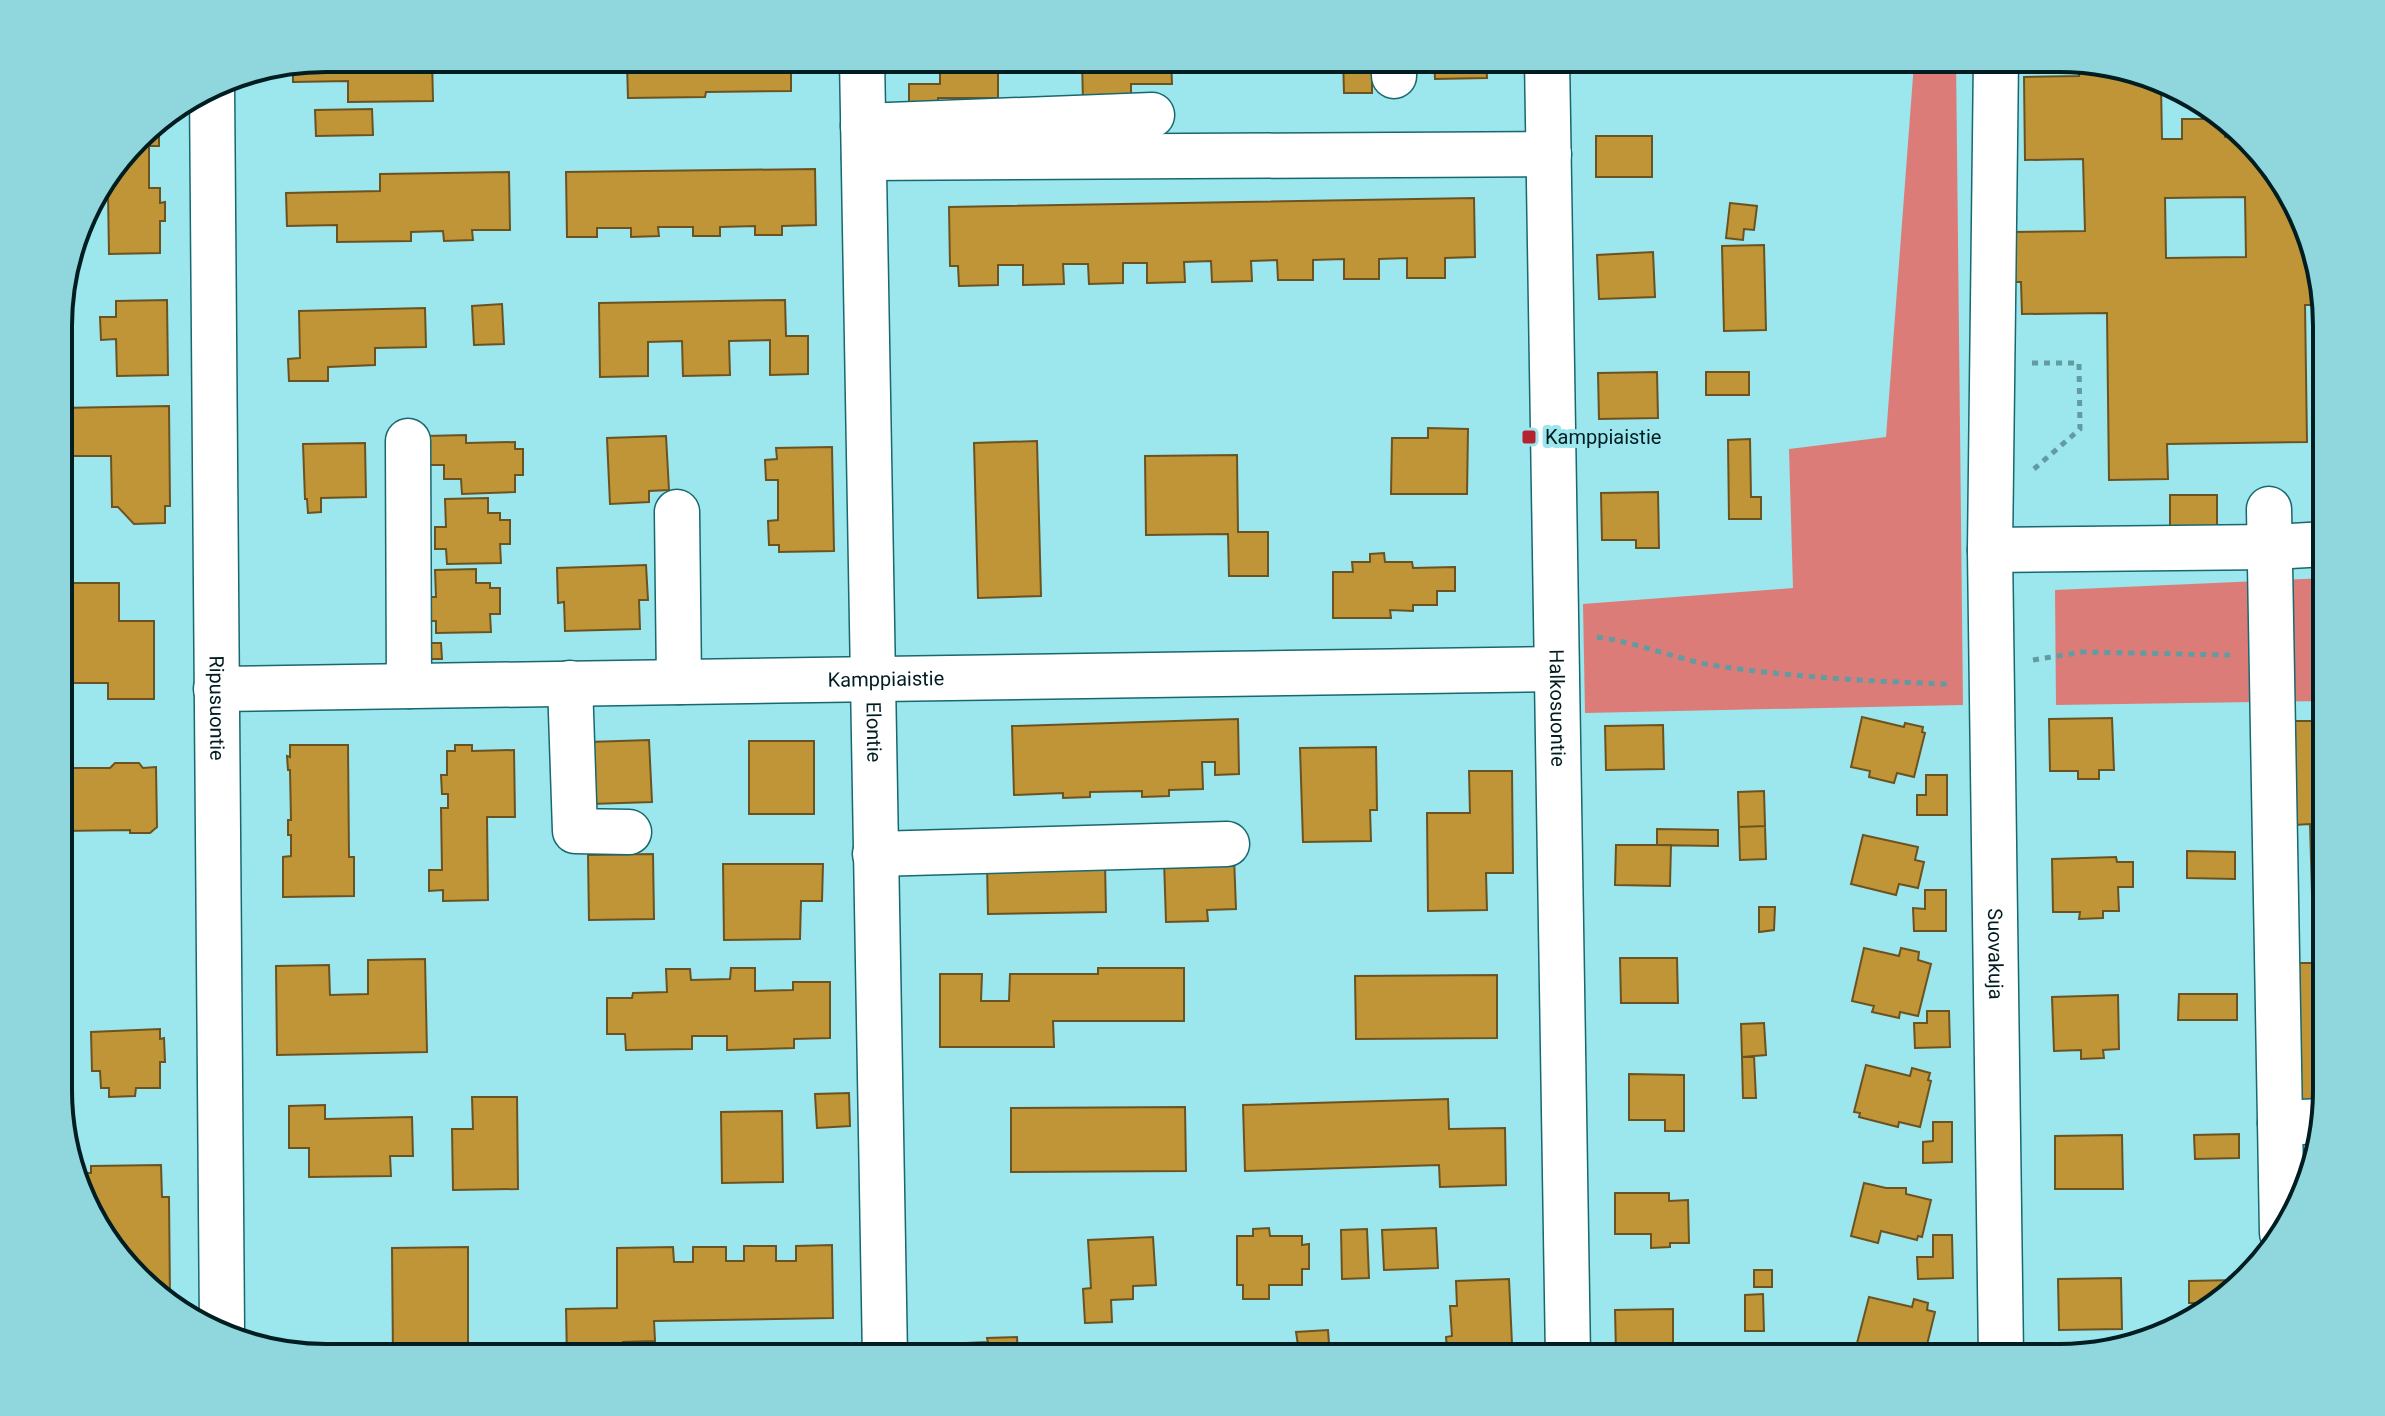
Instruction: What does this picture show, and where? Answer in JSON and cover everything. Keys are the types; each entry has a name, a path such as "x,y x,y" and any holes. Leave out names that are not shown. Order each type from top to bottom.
{"street":[{"name":"Elontie","path":"862,72 885,1344"},
{"name":"Halkosuontie","path":"1547,72 1568,1343"},
{"name":"Suovakuja","path":"1996,72 1991,528 2001,1343"},
{"name":"Ripusuontie","path":"212,99 222,1321"},
{"path":"864,142 1152,115"},
{"path":"864,142 1549,154"},
{"path":"408,441 409,686"},
{"path":"677,512 679,682"},
{"path":"1991,528 2270,528 2312,540"},
{"path":"2270,528 2270,656 2301,1122 2281,1179 2282,1212"},
{"name":"Kamppiaistie","path":"216,689 871,678 1556,650"},
{"path":"570,683 575,831 629,832"},
{"path":"875,854 1227,844"}],"path":[{"path":"1991,528 2080,429 2079,363 1992,364"},
{"path":"1556,650 1620,640 1707,664 1808,678 1945,684 1992,666 2082,652 2312,660"}],"shaded area":[{"path":"1913,72 1956,72 1963,705 1585,713 1583,604 1793,588 1789,449 1886,437"},
{"path":"2312,579 2312,701 2056,705 2055,590"}],"building":[{"path":"432,72 433,101 348,102 348,81 293,82 293,74"},
{"path":"627,72 791,72 791,91 706,92 705,97 628,98"},
{"path":"940,72 998,72 998,98 938,98 938,107 909,107 909,84 940,84"},
{"path":"1082,72 1172,72 1172,84 1131,84 1131,103 1083,103"},
{"path":"1343,72 1372,72 1372,93 1344,93"},
{"path":"1435,72 1487,72 1487,78 1435,79"},
{"path":"2092,74 2156,91 2161,94 2162,139 2182,139 2182,119 2205,119 2250,159 2287,214 2308,277 2311,305 2305,305 2307,442 2167,444 2168,479 2109,480 2107,313 2022,314 2021,282 2006,282 2006,232 2085,231 2083,159 2025,160 2024,77","holes":["2245,197 2246,257 2166,258 2165,198"]},
{"path":"372,109 373,135 316,136 315,110"},
{"path":"159,135 159,146 149,146 149,188 160,188 160,203 165,202 165,221 160,221 160,253 109,254 108,196 135,159"},
{"path":"1596,136 1652,136 1652,177 1596,177"},
{"path":"815,169 816,225 782,226 782,235 755,235 755,226 720,227 720,236 693,236 693,227 658,227 659,236 631,237 631,228 597,228 597,237 567,237 566,172"},
{"path":"509,172 510,230 472,230 473,240 444,241 443,231 411,232 411,241 337,242 337,225 287,226 286,193 380,191 380,174"},
{"path":"1474,198 1475,257 1445,258 1445,278 1407,278 1407,258 1379,259 1379,279 1344,279 1344,259 1313,260 1313,280 1278,280 1277,260 1251,261 1252,281 1212,282 1211,261 1184,262 1185,282 1147,283 1147,263 1123,263 1123,283 1089,284 1088,264 1063,264 1064,284 1023,285 1023,265 998,265 998,285 959,286 958,266 950,266 949,207"},
{"path":"1730,203 1757,206 1754,230 1744,229 1743,240 1726,238"},
{"path":"1764,245 1766,330 1724,331 1722,246"},
{"path":"1653,252 1655,297 1599,299 1597,255"},
{"path":"167,300 168,375 117,376 116,339 101,340 100,317 116,317 116,301"},
{"path":"785,300 786,336 808,336 808,374 770,375 770,340 729,341 730,375 683,376 682,341 648,342 648,376 600,377 599,303"},
{"path":"502,304 504,344 474,345 472,306"},
{"path":"425,308 426,347 375,348 375,365 328,367 328,381 289,381 288,359 300,358 299,311"},
{"path":"1657,372 1658,418 1599,419 1598,373"},
{"path":"1706,372 1749,372 1749,395 1706,395"},
{"path":"169,406 170,506 165,506 165,523 134,524 118,507 112,507 111,456 72,456 72,408"},
{"path":"1428,428 1468,429 1467,494 1391,494 1392,438 1428,438"},
{"path":"466,435 466,443 515,442 515,449 523,449 523,475 515,475 515,492 462,494 461,479 444,479 444,465 427,465 426,436"},
{"path":"666,436 669,490 649,491 649,502 610,504 607,438"},
{"path":"1750,439 1751,497 1761,497 1761,519 1729,519 1728,440"},
{"path":"1037,441 1041,596 978,598 974,443"},
{"path":"365,443 366,497 321,498 321,512 308,513 303,444"},
{"path":"832,447 834,551 779,552 779,545 769,545 768,521 778,520 778,480 766,480 765,460 777,459 776,448"},
{"path":"1237,455 1238,532 1268,532 1268,576 1229,576 1228,534 1146,535 1145,456"},
{"path":"1658,492 1659,548 1636,548 1636,540 1602,540 1601,493"},
{"path":"2170,495 2217,495 2217,530 2170,530"},
{"path":"488,498 488,513 500,513 500,520 510,520 510,544 500,544 501,563 447,564 446,549 435,549 435,527 446,527 445,499"},
{"path":"1384,553 1385,562 1412,562 1413,568 1455,567 1455,591 1437,591 1437,605 1413,605 1413,611 1390,610 1391,618 1333,618 1333,572 1353,572 1352,562 1370,562 1370,554"},
{"path":"646,565 648,600 639,600 640,629 565,631 564,602 558,603 557,568"},
{"path":"476,569 476,583 490,583 490,588 500,588 500,614 490,614 491,632 436,633 436,621 426,621 426,597 436,597 435,570"},
{"path":"72,583 119,583 119,621 154,621 154,699 108,699 108,683 72,683"},
{"path":"422,643 441,643 442,659 422,659"},
{"path":"1862,717 1904,727 1905,723 1923,727 1922,732 1925,733 1914,777 1897,773 1894,783 1869,777 1870,771 1851,767"},
{"path":"2112,718 2114,770 2099,770 2099,779 2078,779 2078,771 2050,771 2049,719"},
{"path":"1238,719 1239,774 1215,775 1215,762 1202,762 1203,789 1169,790 1169,796 1142,797 1142,791 1090,792 1090,797 1063,798 1063,793 1014,795 1012,726"},
{"path":"2291,721 2312,721 2312,894 2310,824 2294,825"},
{"path":"1663,725 1664,769 1606,770 1605,726"},
{"path":"649,740 652,802 591,804 589,742"},
{"path":"749,741 814,741 814,814 749,814"},
{"path":"290,745 348,745 349,857 354,857 354,896 283,897 283,857 291,856 291,835 288,835 288,820 291,820 290,770 287,756 290,757"},
{"path":"455,745 472,745 472,751 514,750 515,817 487,817 488,900 443,901 443,890 429,891 429,870 442,870 441,808 448,808 448,794 442,794 441,775 447,775 447,751 455,751"},
{"path":"1376,747 1377,810 1370,810 1371,841 1303,842 1300,748"},
{"path":"115,763 156,767 157,827 150,833 130,833 130,830 72,831 72,768 110,768"},
{"path":"1469,771 1512,771 1513,873 1486,873 1487,910 1428,911 1427,813 1470,813"},
{"path":"1926,775 1947,775 1947,815 1917,815 1917,795 1926,795"},
{"path":"1764,791 1765,826 1739,827 1738,792"},
{"path":"1765,826 1766,859 1740,860 1739,827"},
{"path":"1657,829 1718,830 1718,846 1657,845"},
{"path":"1863,835 1918,847 1915,860 1924,862 1918,888 1899,884 1896,895 1851,884"},
{"path":"1616,845 1671,845 1670,886 1615,885"},
{"path":"2187,851 2235,852 2235,879 2187,878"},
{"path":"653,854 654,919 589,920 588,855"},
{"path":"1234,857 1236,909 1207,910 1208,921 1166,922 1164,860"},
{"path":"2116,857 2117,862 2133,862 2133,887 2118,887 2119,911 2103,911 2103,918 2079,919 2080,912 2053,912 2052,859"},
{"path":"1105,863 1106,912 988,914 987,865"},
{"path":"723,864 823,864 822,901 801,901 800,939 724,940"},
{"path":"1925,890 1946,890 1946,931 1914,931 1913,908 1925,909"},
{"path":"1759,907 1775,907 1774,930 1759,932"},
{"path":"1864,948 1899,956 1901,948 1919,952 1918,960 1931,964 1918,1016 1900,1012 1899,1018 1872,1012 1874,1006 1852,1001"},
{"path":"1620,958 1677,958 1678,1003 1621,1003"},
{"path":"425,959 427,1052 277,1055 276,966 329,965 330,995 368,994 368,960"},
{"path":"2291,963 2312,963 2312,1106 2294,1107"},
{"path":"731,968 755,968 755,991 793,990 793,982 830,982 830,1038 794,1039 794,1048 727,1050 727,1036 692,1036 692,1049 626,1050 625,1034 607,1034 607,998 632,998 633,993 667,992 666,969 690,969 691,980 730,979"},
{"path":"1098,968 1184,968 1184,1021 1053,1021 1054,1047 940,1047 940,974 982,974 981,1001 1009,1001 1010,974 1098,974"},
{"path":"1497,975 1497,1038 1356,1039 1355,976"},
{"path":"2179,994 2237,994 2237,1020 2178,1020"},
{"path":"2118,995 2119,1049 2103,1050 2104,1058 2081,1059 2081,1050 2054,1051 2052,997"},
{"path":"1927,1011 1949,1011 1950,1047 1915,1048 1914,1023 1927,1023"},
{"path":"1764,1023 1766,1055 1742,1057 1741,1024"},
{"path":"160,1029 160,1039 164,1038 165,1062 160,1062 160,1088 136,1088 135,1096 109,1097 109,1088 101,1088 100,1071 92,1071 91,1032"},
{"path":"1754,1056 1756,1098 1743,1098 1742,1057"},
{"path":"1866,1065 1910,1076 1912,1068 1930,1073 1928,1080 1931,1081 1920,1127 1899,1122 1898,1127 1859,1117 1860,1113 1854,1112"},
{"path":"1629,1074 1684,1075 1684,1131 1665,1131 1665,1120 1629,1120"},
{"path":"849,1093 850,1126 817,1128 815,1094"},
{"path":"472,1097 517,1097 518,1189 453,1190 452,1129 473,1129"},
{"path":"1448,1099 1449,1129 1505,1128 1506,1185 1440,1187 1439,1165 1245,1171 1243,1105"},
{"path":"325,1105 325,1119 412,1117 413,1156 390,1156 391,1176 309,1177 309,1148 289,1148 289,1106"},
{"path":"1185,1107 1186,1171 1011,1172 1011,1108"},
{"path":"782,1111 783,1182 722,1183 721,1112"},
{"path":"1933,1122 1952,1122 1952,1162 1923,1163 1923,1142 1933,1141"},
{"path":"2239,1134 2239,1158 2195,1159 2194,1135"},
{"path":"2122,1135 2123,1189 2055,1189 2055,1136"},
{"path":"161,1165 162,1197 169,1197 170,1289 135,1257 115,1231 98,1202 87,1173 91,1173 91,1166"},
{"path":"1864,1183 1906,1188 1906,1194 1931,1200 1922,1237 1918,1236 1917,1240 1881,1231 1878,1243 1851,1236"},
{"path":"1615,1193 1669,1193 1669,1201 1688,1200 1689,1243 1670,1243 1670,1247 1651,1248 1651,1234 1615,1234"},
{"path":"1269,1228 1270,1236 1302,1236 1302,1245 1309,1244 1309,1269 1302,1269 1302,1285 1269,1285 1269,1299 1243,1299 1243,1285 1237,1285 1237,1236 1253,1236 1253,1229"},
{"path":"1436,1228 1438,1268 1384,1270 1382,1230"},
{"path":"1367,1229 1369,1278 1342,1279 1341,1230"},
{"path":"1933,1235 1952,1235 1953,1278 1918,1279 1917,1257 1933,1257"},
{"path":"1153,1237 1156,1285 1133,1286 1133,1299 1111,1300 1112,1322 1085,1323 1083,1289 1091,1288 1088,1240"},
{"path":"832,1245 833,1318 654,1321 655,1341 567,1344 566,1309 617,1308 617,1248 673,1247 674,1262 693,1262 693,1247 726,1247 726,1261 744,1261 744,1246 776,1246 776,1261 796,1261 796,1246"},
{"path":"468,1247 468,1344 393,1344 392,1248"},
{"path":"1754,1270 1772,1270 1772,1287 1754,1287"},
{"path":"2121,1278 2122,1329 2059,1330 2058,1279"},
{"path":"1509,1279 1512,1343 1447,1343 1446,1337 1452,1336 1450,1306 1457,1306 1456,1281"},
{"path":"2227,1280 2197,1303 2189,1303 2189,1281"},
{"path":"1763,1294 1764,1331 1745,1331 1745,1295"},
{"path":"1869,1297 1912,1307 1914,1299 1928,1303 1927,1310 1935,1312 1927,1343 1857,1343"},
{"path":"1673,1309 1673,1343 1616,1343 1615,1310"},
{"path":"1328,1330 1329,1343 1298,1343 1296,1332"},
{"path":"1017,1337 1017,1344 952,1344 988,1342 987,1338"}],"place":[{"name":"Kamppiaistie","path":"1529,437"}]}
